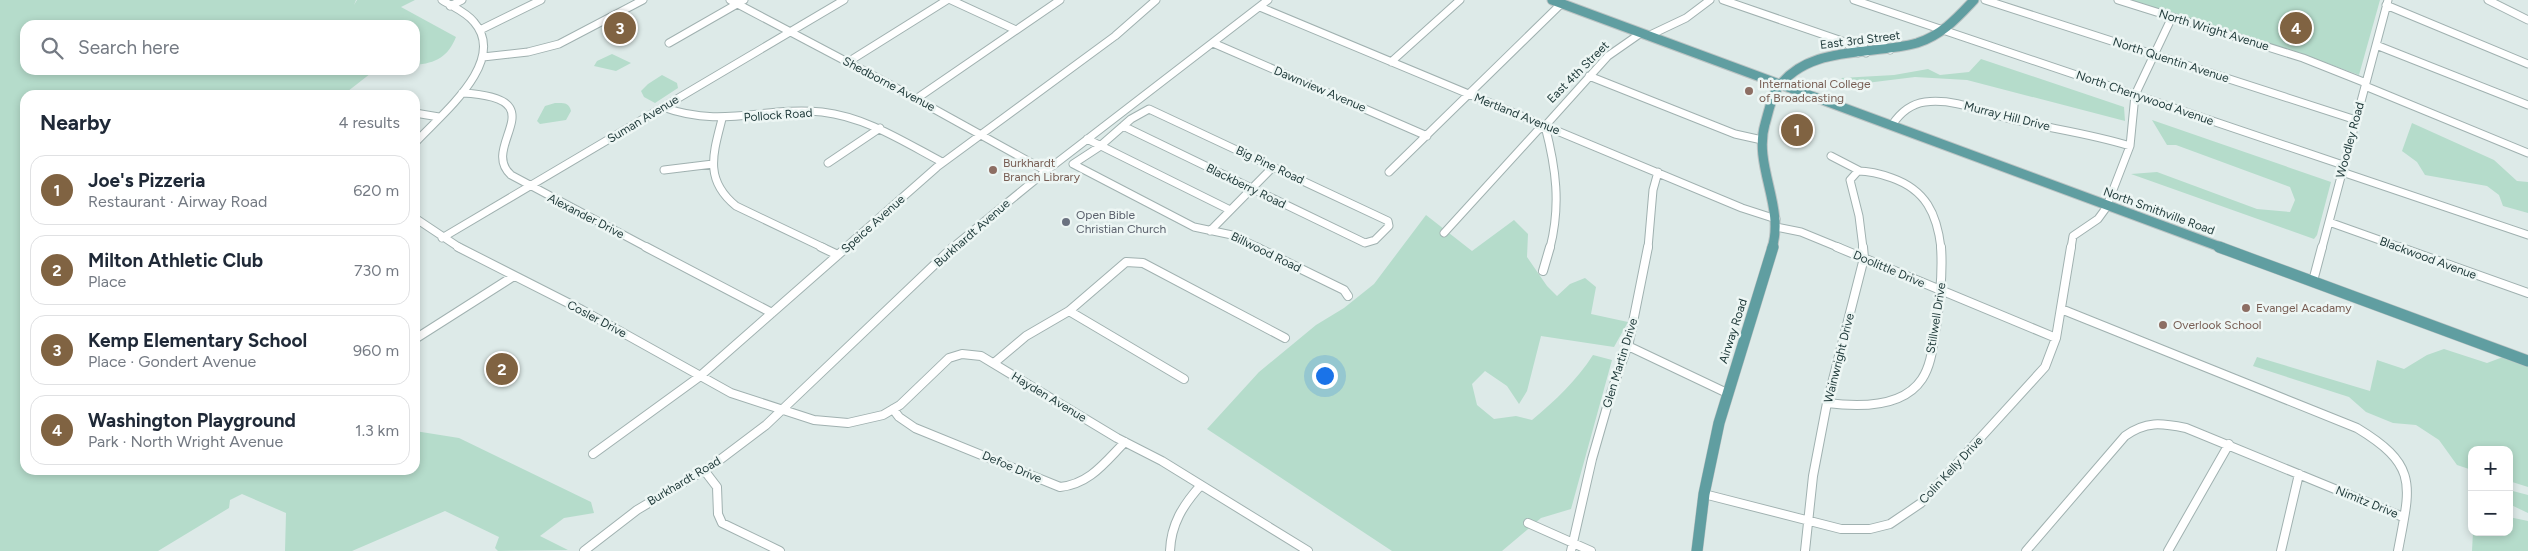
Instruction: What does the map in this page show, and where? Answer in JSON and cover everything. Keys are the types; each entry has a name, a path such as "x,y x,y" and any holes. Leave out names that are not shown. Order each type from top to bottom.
{"main road":[{"name":"North Smithville Road","path":"1552,0 2528,361"},
{"name":"East 3rd Street","path":"1765,121 1781,84 1791,72 1812,60 1837,54 1890,50 1914,45 1946,31 1961,20 1974,0"},
{"name":"Airway Road","path":"1698,551 1704,494 1727,393 1772,253 1776,223 1774,199 1764,167 1762,140 1765,121"}],"street":[{"path":"420,138 462,93 476,75 483,57 483,41 480,30 471,19 442,0"},
{"path":"450,6 462,0"},
{"path":"480,30 541,0"},
{"path":"483,57 528,52 558,44 643,0"},
{"name":"Shedborne Avenue","path":"730,0 848,62 1046,171"},
{"path":"669,42 744,0"},
{"name":"Suman Avenue","path":"442,238 844,0"},
{"path":"848,62 949,0 1016,30"},
{"path":"916,99 1060,0"},
{"name":"Speice Avenue","path":"593,454 699,377 942,162 1115,36 1156,0"},
{"name":"Burkhardt Avenue","path":"784,410 956,244 1046,171 1268,0"},
{"path":"1391,62 1460,0"},
{"name":"East 4th Street","path":"1444,233 1538,130 1545,126 1546,122 1615,51 1645,35 1686,18 1710,0"},
{"path":"1723,0 1845,42 1862,53"},
{"name":"North Cherrywood Avenue","path":"1854,0 2136,95 2528,235"},
{"name":"North Quentin Avenue","path":"1985,0 2356,120"},
{"name":"North Wright Avenue","path":"2118,0 2303,58 2528,153"},
{"path":"2488,0 2528,20"},
{"path":"2387,2 2528,64"},
{"name":"Woodley Road","path":"2313,281 2387,2"},
{"path":"1389,172 1562,4"},
{"name":"Mertland Avenue","path":"1260,7 1776,223"},
{"path":"2107,205 2130,146 2131,118 2136,95 2172,17"},
{"name":"Dawnview Avenue","path":"1212,43 1427,136"},
{"path":"2376,45 2528,105"},
{"path":"1589,76 1735,134 1762,140"},
{"name":"Alexander Drive","path":"462,93 494,97 510,108 514,117 513,124 502,150 502,161 507,172 529,186 772,313"},
{"name":"Murray Hill Drive","path":"1892,125 1902,111 1914,104 1944,102 2014,120 2100,137 2130,146"},
{"name":"Pollock Road","path":"663,107 686,116 722,119 818,112 851,117 880,128 942,162"},
{"name":"Big Pine Road","path":"1123,126 1149,109 1390,224 1370,243"},
{"path":"420,114 439,117"},
{"path":"722,119 713,164 718,188 729,201 838,255"},
{"path":"1099,146 1123,126"},
{"name":"Blackberry Road","path":"1123,126 1364,243 1370,243"},
{"path":"1543,272 1554,237 1558,204 1556,175 1545,126"},
{"path":"828,163 880,128"},
{"path":"1087,139 1230,210"},
{"name":"Billwood Road","path":"1099,146 1074,163 1075,166 1194,227 1232,234 1344,290 1348,296"},
{"name":"Stillwell Drive","path":"1827,403 1854,405 1881,402 1901,395 1917,384 1926,373 1941,291 1939,238 1935,218 1928,202 1917,190 1904,183 1871,171 1860,171 1854,166 1831,156"},
{"path":"664,170 713,164"},
{"path":"1210,231 1273,167"},
{"name":"Wainwright Drive","path":"1805,551 1807,521 1827,403 1864,258 1859,216 1850,184 1851,176 1860,171"},
{"name":"Glen Martin Drive","path":"1572,547 1611,393 1628,346 1646,263 1652,218 1653,190 1658,172"},
{"name":"Colin Kelly Drive","path":"1704,494 1840,529 1870,529 1890,524 1912,512 2039,375 2050,357 2056,338 2073,236 2098,219 2107,205"},
{"name":"Cosler Drive","path":"420,222 442,238 582,310 699,377 750,401 784,410"},
{"name":"Blackwood Avenue","path":"2329,222 2528,293"},
{"name":"Doolittle Drive","path":"1776,223 2056,338"},
{"path":"994,363 1034,330 1069,311 1124,264 1135,261 1143,263 1286,338"},
{"path":"420,336 514,276"},
{"name":"Nimitz Drive","path":"2026,551 2116,444 2138,427 2156,424 2177,426 2229,444 2404,517 2408,476 2399,459 2388,448 2369,435 2061,309"},
{"path":"1069,311 1184,379"},
{"path":"1628,346 1727,393"},
{"name":"Hayden Avenue","path":"784,410 814,420 837,424 864,421 893,409 949,358 962,354 975,354 994,363 1124,442 1201,485 1308,551"},
{"name":"Defoe Drive","path":"893,409 899,417 915,428 1060,487 1076,486 1086,481 1124,442"},
{"name":"Burkhardt Road","path":"584,551 637,510 704,470 784,410"},
{"path":"2168,551 2229,444"},
{"path":"704,470 714,480 718,489 717,514 722,523 780,551"},
{"path":"2281,551 2299,474"},
{"path":"1170,551 1173,525 1179,512 1201,485"},
{"path":"2398,551 2404,517"},
{"path":"1528,523 1572,547 1591,551"}],"green space":[{"path":"0,0 356,0 354,5 357,0 415,0 401,7 456,37 445,54 429,63 420,64 420,20 20,20 20,75 369,75 349,90 20,90 20,475 420,475 420,432 459,438 591,502 594,513 564,518 540,536 568,550 498,551 495,548 499,537 445,511 352,551 285,551 286,513 242,494 230,500 229,508 158,551 0,551"},
{"path":"2129,0 2380,0 2359,75 2297,52"},
{"path":"612,54 631,63 616,71 594,66 597,61"},
{"path":"1981,59 2124,107 2125,121 1967,80 1915,77 1850,85 1841,78 1894,75 1928,69 1940,75 1969,72"},
{"path":"662,75 677,83 678,88 655,103 644,97 641,91"},
{"path":"555,103 569,106 571,111 566,120 540,124 537,121 545,106"},
{"path":"2152,120 2331,182 2317,235 2314,239 2131,174 2157,172 2257,209 2290,212 2295,200 2290,187 2176,145 2167,145"},
{"path":"2412,123 2494,160 2517,181 2528,182 2528,213 2503,206 2499,195 2487,186 2425,175 2417,162 2402,151"},
{"path":"1426,215 1472,251 1514,220 1528,234 1527,257 1547,286 1557,296 1570,284 1585,278 1596,287 1591,314 1628,322 1614,347 1541,336 1527,391 1519,404 1507,386 1485,371 1472,384 1477,405 1494,419 1516,416 1532,420 1565,390 1593,355 1612,360 1571,509 1541,518 1502,551 1392,551 1207,429 1259,372 1316,325 1344,308 1374,284"},
{"path":"2444,349 2487,363 2503,357 2528,365 2528,487 2513,482 2513,446 2468,446 2468,469 2457,465 2439,440 2416,425 2393,423 2366,412 2349,397 2253,366 2257,357 2370,391 2377,360 2404,369 2427,355"},
{"path":"2513,491 2528,495 2528,513 2513,506"},
{"path":"2513,518 2528,521 2528,551 2472,551 2473,536 2513,536"}],"place":[{"name":"Kemp Elementary School","path":"620,28"},
{"name":"Washington Playground","path":"2296,28"},
{"name":"International College of Broadcasting","path":"1749,91"},
{"name":"Joe's Pizzeria","path":"1797,130"},
{"name":"Burkhardt Branch Library","path":"993,170"},
{"name":"Open Bible Christian Church","path":"1066,222"},
{"name":"Evangel Acadamy","path":"2246,308"},
{"name":"Overlook School","path":"2163,325"},
{"name":"Milton Athletic Club","path":"502,369"}]}
